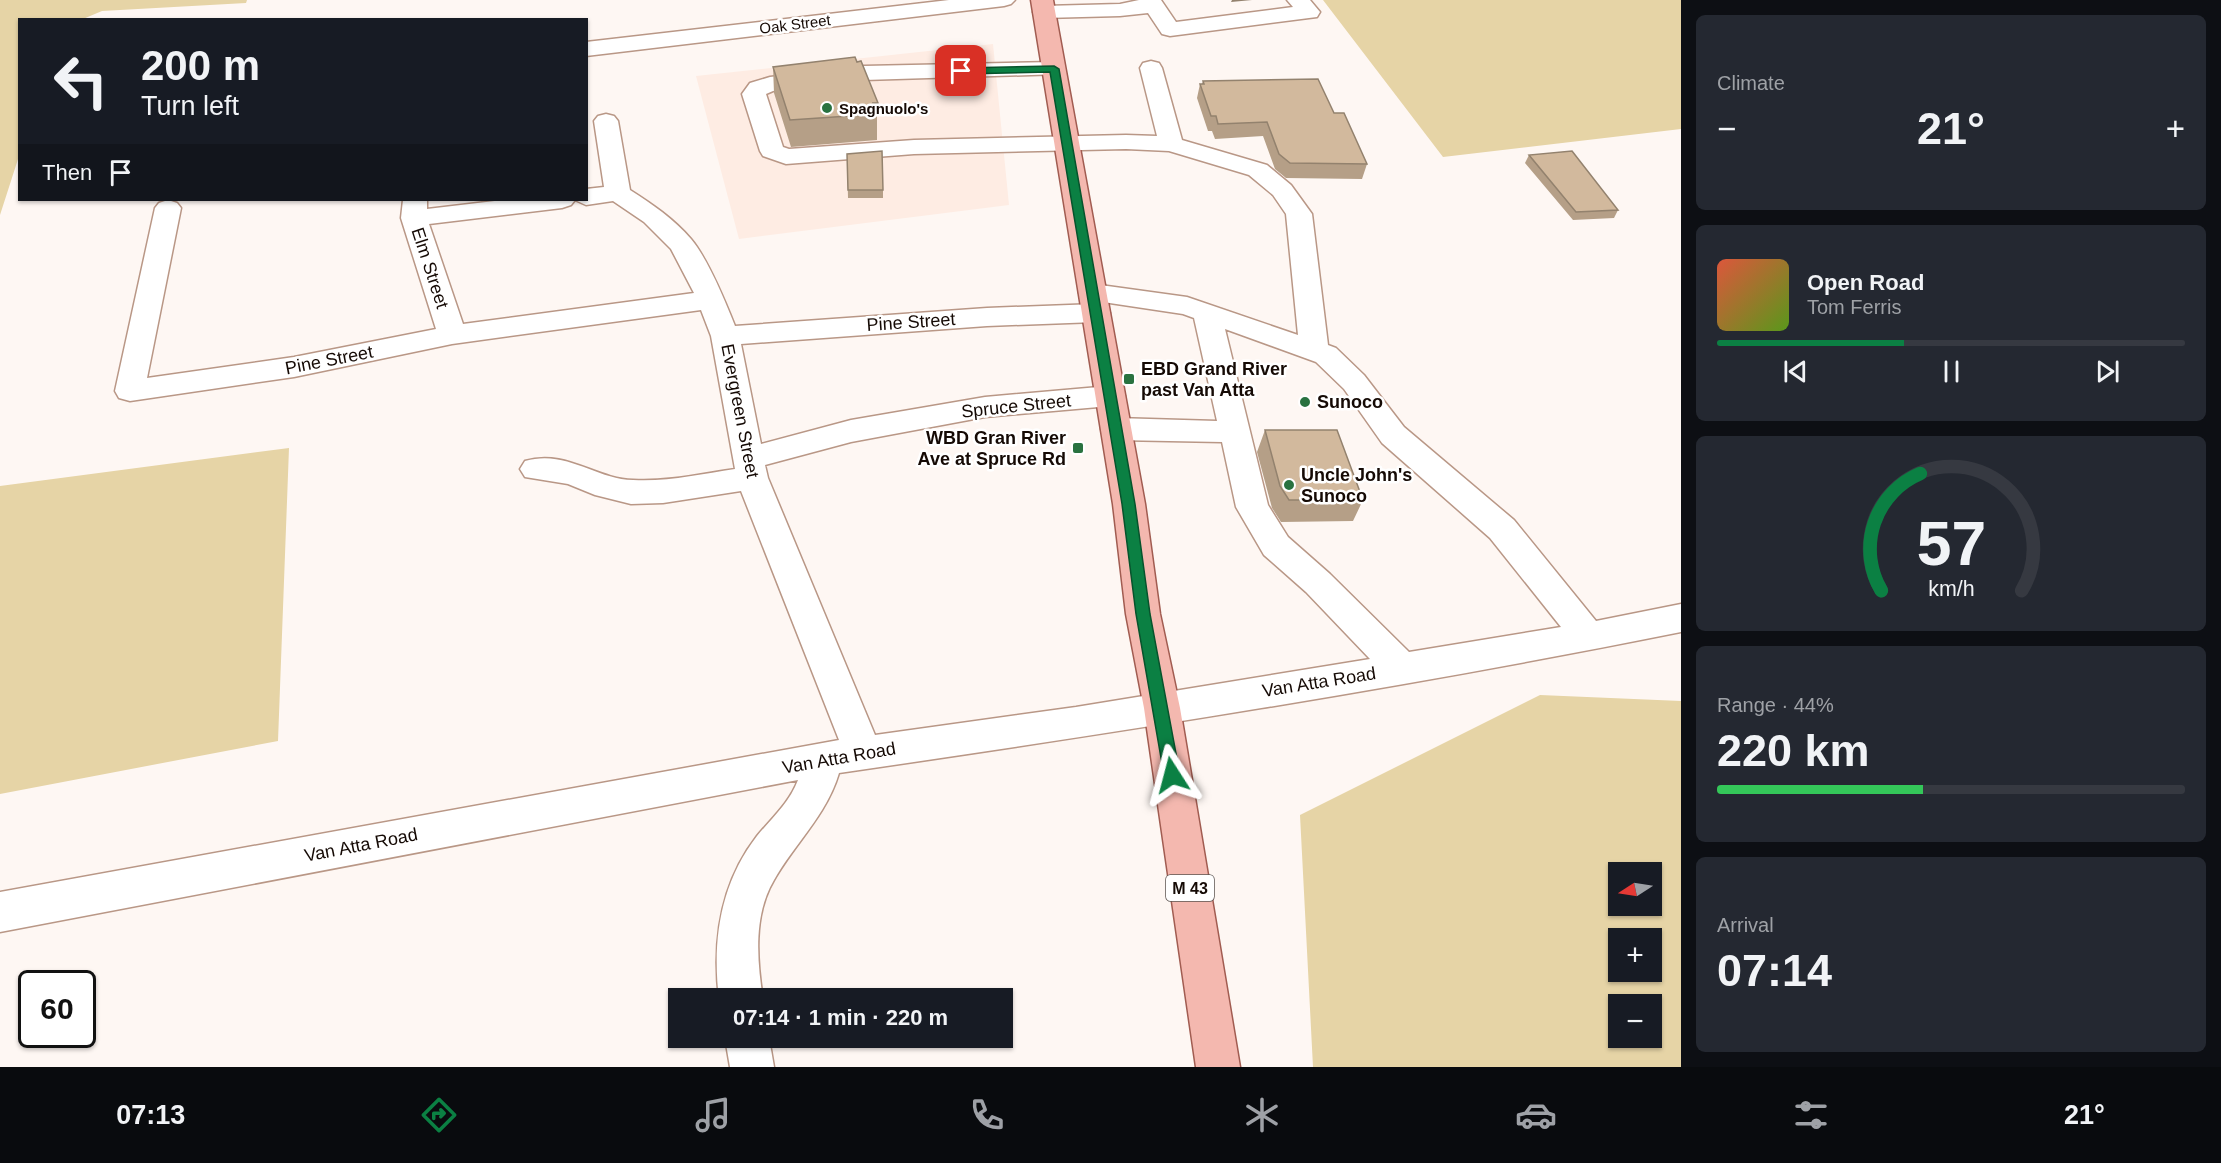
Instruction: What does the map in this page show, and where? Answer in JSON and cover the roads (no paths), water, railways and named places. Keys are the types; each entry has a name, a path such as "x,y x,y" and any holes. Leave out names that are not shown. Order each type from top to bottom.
{"main road":[{"name":"M 43","path":"1043,6 1116,429 1143,614 1162,708 1218,1067"}],"street":[{"name":"Oak Street","path":"588,49 1004,0"},
{"path":"1043,6 1120,10 1152,3 1170,29 1309,12 1298,0"},
{"path":"1054,69 864,73 770,84 758,88 754,94 772,151 786,157 914,147 1172,144 1258,170 1282,190 1299,214 1314,351"},
{"path":"1151,69 1172,144"},
{"path":"588,196 618,193 606,121"},
{"name":"Evergreen Street","path":"618,193 653,216 682,245 711,300 725,336 750,469 863,753"},
{"path":"414,209 546,201"},
{"name":"Pine Street","path":"168,208 130,391 294,367 452,335 711,300"},
{"name":"Elm Street","path":"414,209 452,335"},
{"name":"Pine Street","path":"725,336 1006,316 1094,303 1187,306 1326,356 1354,382 1393,435 1502,529 1589,637"},
{"path":"1207,313 1252,507 1276,546 1318,582 1403,669"},
{"name":"Spruce Street","path":"536,469 573,473 606,487 631,492 663,491 750,469 851,431 985,407 1110,396"},
{"path":"1116,429 1235,432"},
{"name":"Van Atta Road","path":"0,912 824,759 1403,669 1589,637 1681,618"},
{"path":"740,988 736,951 739,920 746,893 758,868 812,794 824,759"},
{"path":"749,1048 752,1067"}],"place":[{"name":"Spagnuolo's","path":"827,108"},
{"name":"EBD Grand River past Van Atta","path":"1129,379"},
{"name":"Sunoco","path":"1305,402"},
{"name":"WBD Gran River Ave at Spruce Rd","path":"1078,448"},
{"name":"Uncle John's Sunoco","path":"1289,485"}]}
